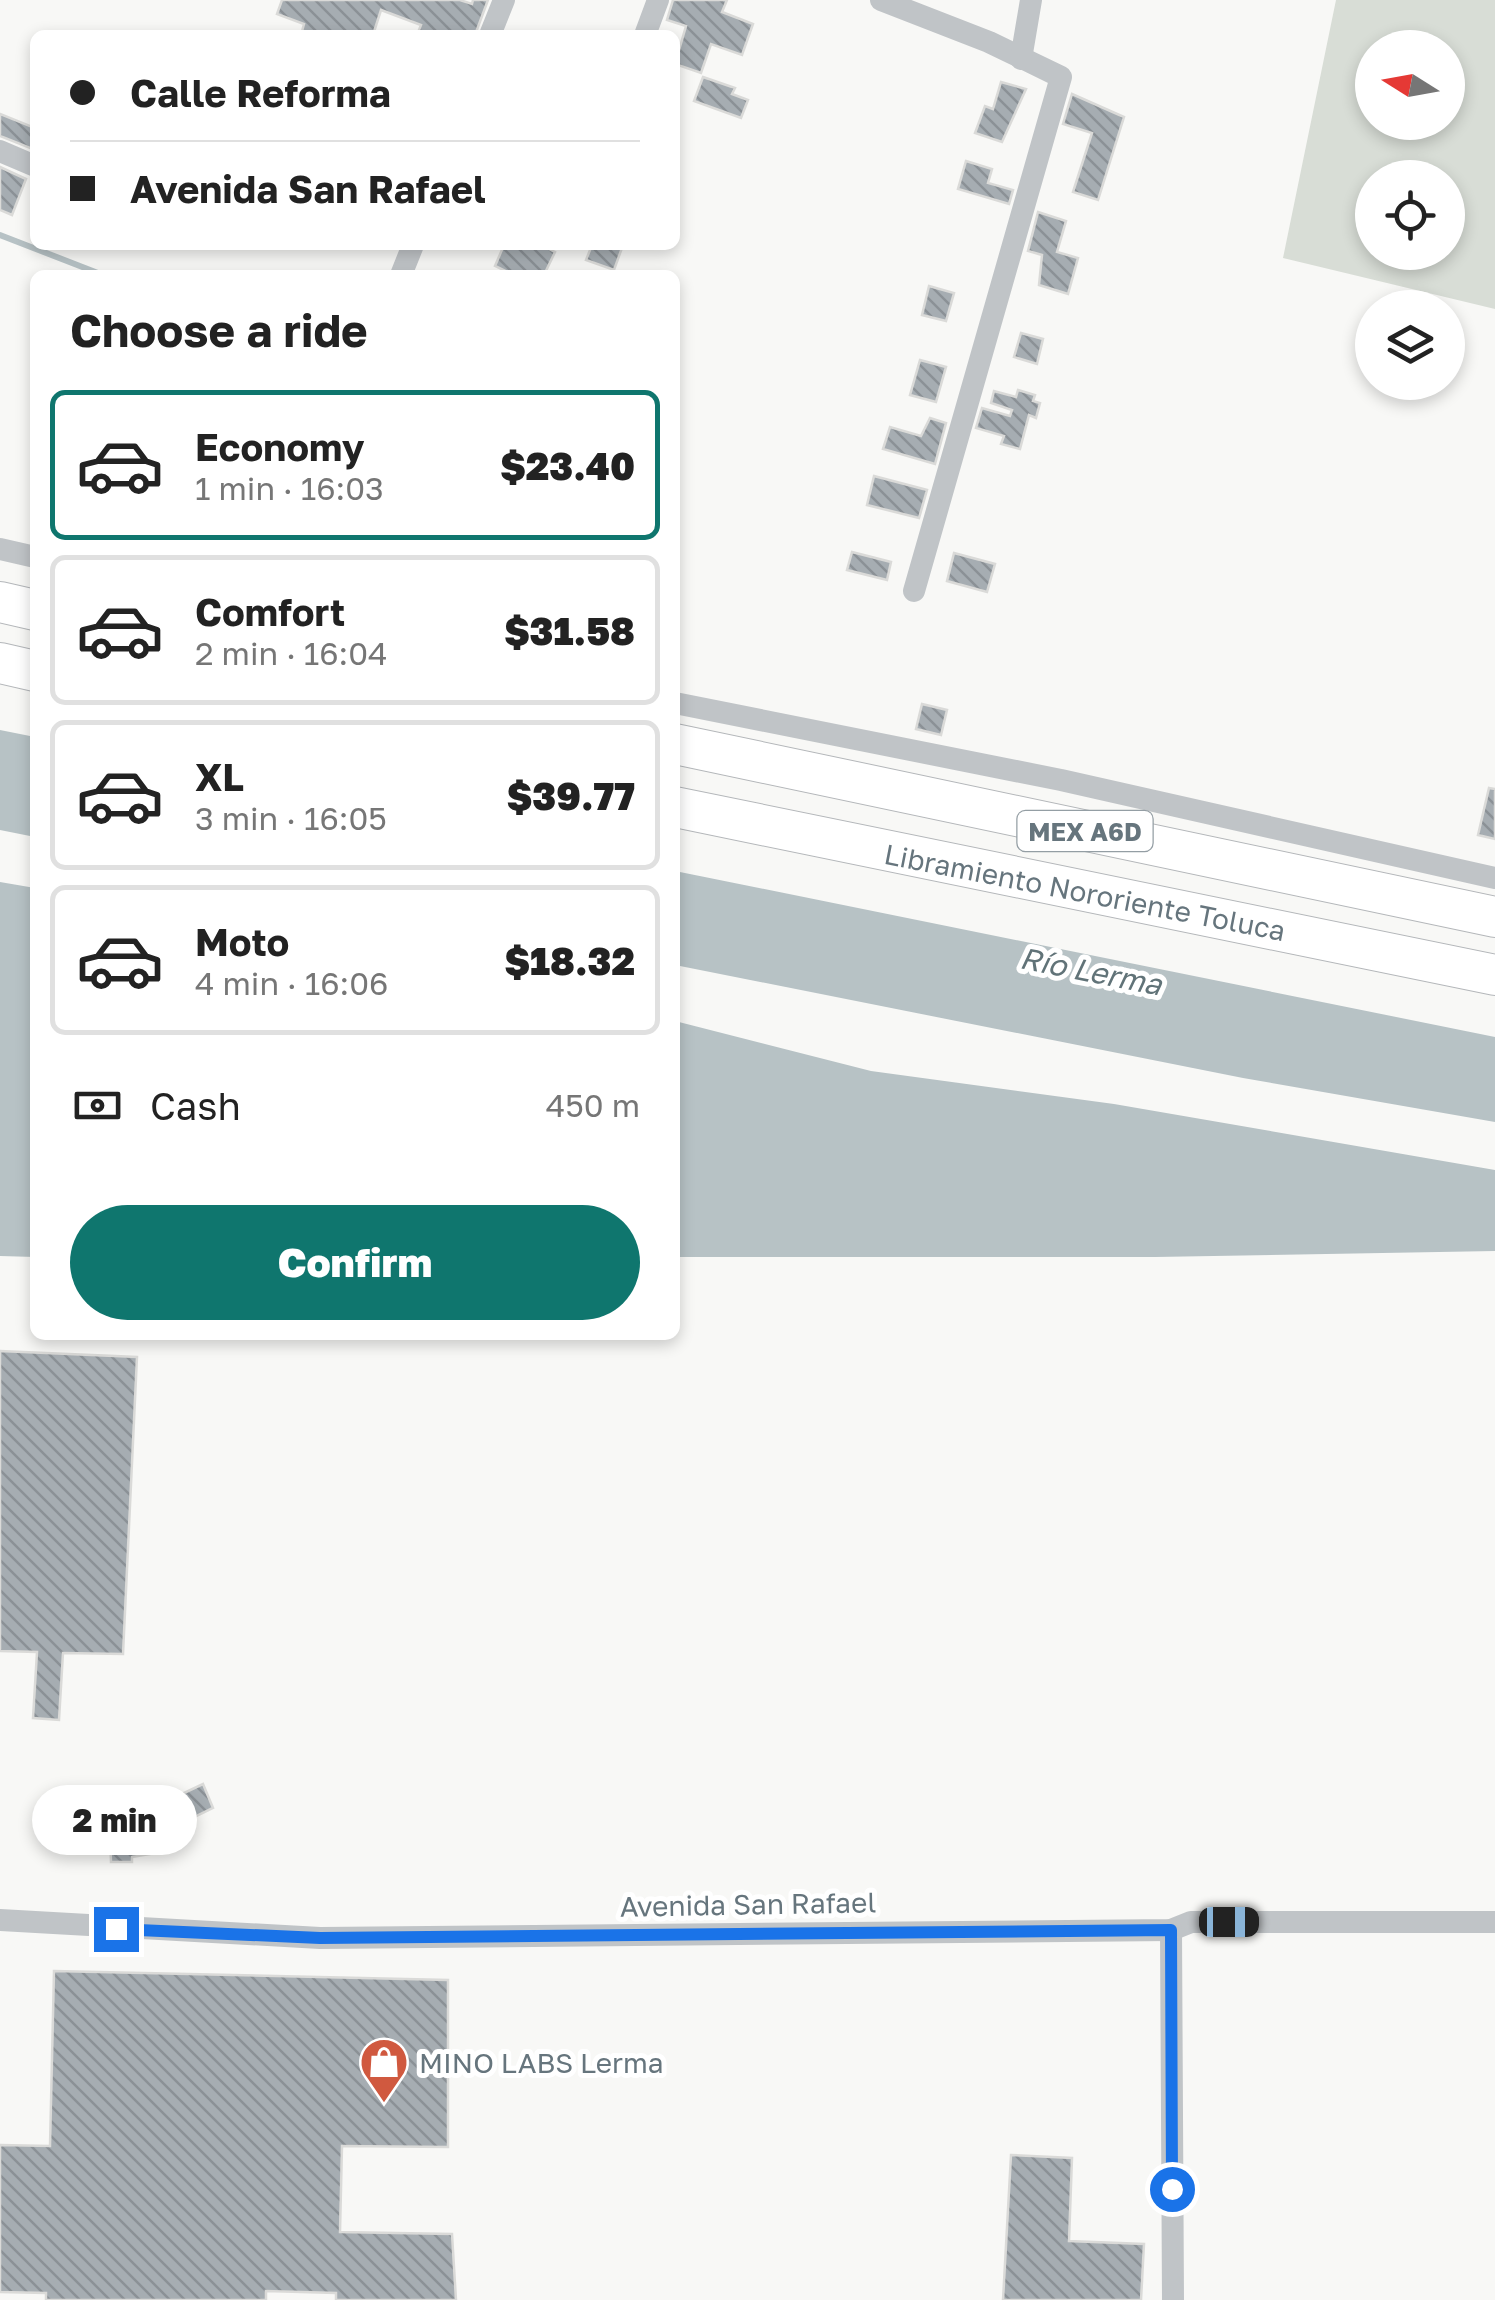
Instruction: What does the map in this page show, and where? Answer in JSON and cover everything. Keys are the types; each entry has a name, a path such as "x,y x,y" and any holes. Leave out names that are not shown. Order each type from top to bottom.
{"highway":[{"path":"0,602 30,609"},
{"path":"0,663 30,669"},
{"name":"Libramiento Nororiente Toluca","path":"680,745 1495,917"},
{"name":"Libramiento Nororiente Toluca","path":"680,808 1495,975"}],"street":[{"path":"492,30 504,0"},
{"path":"648,30 658,0"},
{"path":"881,0 1061,77 914,591"},
{"path":"1020,59 1031,0"},
{"path":"0,151 30,164"},
{"path":"0,550 30,557"},
{"path":"680,705 1060,780 1495,878"},
{"name":"Avenida San Rafael","path":"0,1920 320,1938 1171,1930 1191,1922 1495,1922"},
{"path":"1171,1930 1173,2300"}],"shaded area":[{"path":"1336,0 1495,0 1495,309 1465,302 1465,290 1416,290 1283,258"}],"water":[{"path":"0,730 30,736 30,836 0,830"},
{"name":"Río Lerma","path":"680,872 1495,1037 1495,1122 1243,1078 680,966"},
{"path":"0,882 30,887 30,1257 0,1256"},
{"path":"680,1022 871,1071 1114,1104 1495,1170 1495,1251 1155,1257 680,1257"}],"building":[{"path":"282,0 460,0 472,4 473,0 488,0 477,30 419,30 421,25 381,10 375,30 302,30 304,24 277,14"},
{"path":"673,0 727,0 722,12 753,24 742,55 711,44 701,73 680,66 686,26 667,20"},
{"path":"703,77 735,88 732,94 748,100 741,118 694,101"},
{"path":"1001,82 1026,89 1002,142 975,133 985,106 993,109"},
{"path":"1072,94 1124,117 1098,200 1073,192 1092,133 1063,124"},
{"path":"0,114 30,126 30,148 0,136"},
{"path":"966,161 992,169 988,183 1013,190 1009,204 958,189"},
{"path":"0,167 26,179 12,215 0,210"},
{"path":"1038,212 1066,221 1057,252 1078,258 1068,294 1039,285 1042,255 1028,251"},
{"path":"502,250 555,252 546,270 503,270 495,266"},
{"path":"590,250 621,250 614,270 586,260"},
{"path":"929,286 954,293 946,321 922,315"},
{"path":"1021,333 1043,339 1037,364 1014,357"},
{"path":"920,360 946,367 936,402 910,395"},
{"path":"1018,390 1035,395 1033,401 1040,403 1036,418 1029,415 1020,449 1001,444 1004,436 976,428 982,408 1010,416 1012,410 991,403 994,391 1016,397"},
{"path":"930,418 946,423 935,464 883,449 890,427 921,436"},
{"path":"874,476 927,490 919,518 867,505"},
{"path":"852,552 891,562 887,580 847,570"},
{"path":"954,553 995,564 987,592 947,581"},
{"path":"922,704 947,710 941,735 916,729"},
{"path":"1489,788 1495,789 1495,839 1478,835"},
{"path":"0,1351 137,1357 123,1654 63,1653 59,1720 33,1718 37,1652 0,1651"},
{"path":"203,1784 213,1808 186,1821 190,1830 150,1847 150,1854 132,1857 132,1862 111,1862 110,1836 133,1831 129,1819"},
{"path":"54,1971 448,1980 448,2147 342,2146 340,2232 452,2234 456,2300 336,2300 336,2293 266,2291 266,2300 46,2300 46,2293 0,2292 0,2145 50,2146"},
{"path":"1011,2155 1072,2158 1069,2241 1144,2244 1141,2300 1003,2300"}],"waterway":[{"path":"0,235 30,247"},
{"path":"39,250 90,270"}],"place":[{"name":"MINO LABS Lerma","path":"384,2104"}],"route":[{"path":"116,1929 320,1938 1171,1930 1172,2189"}]}
